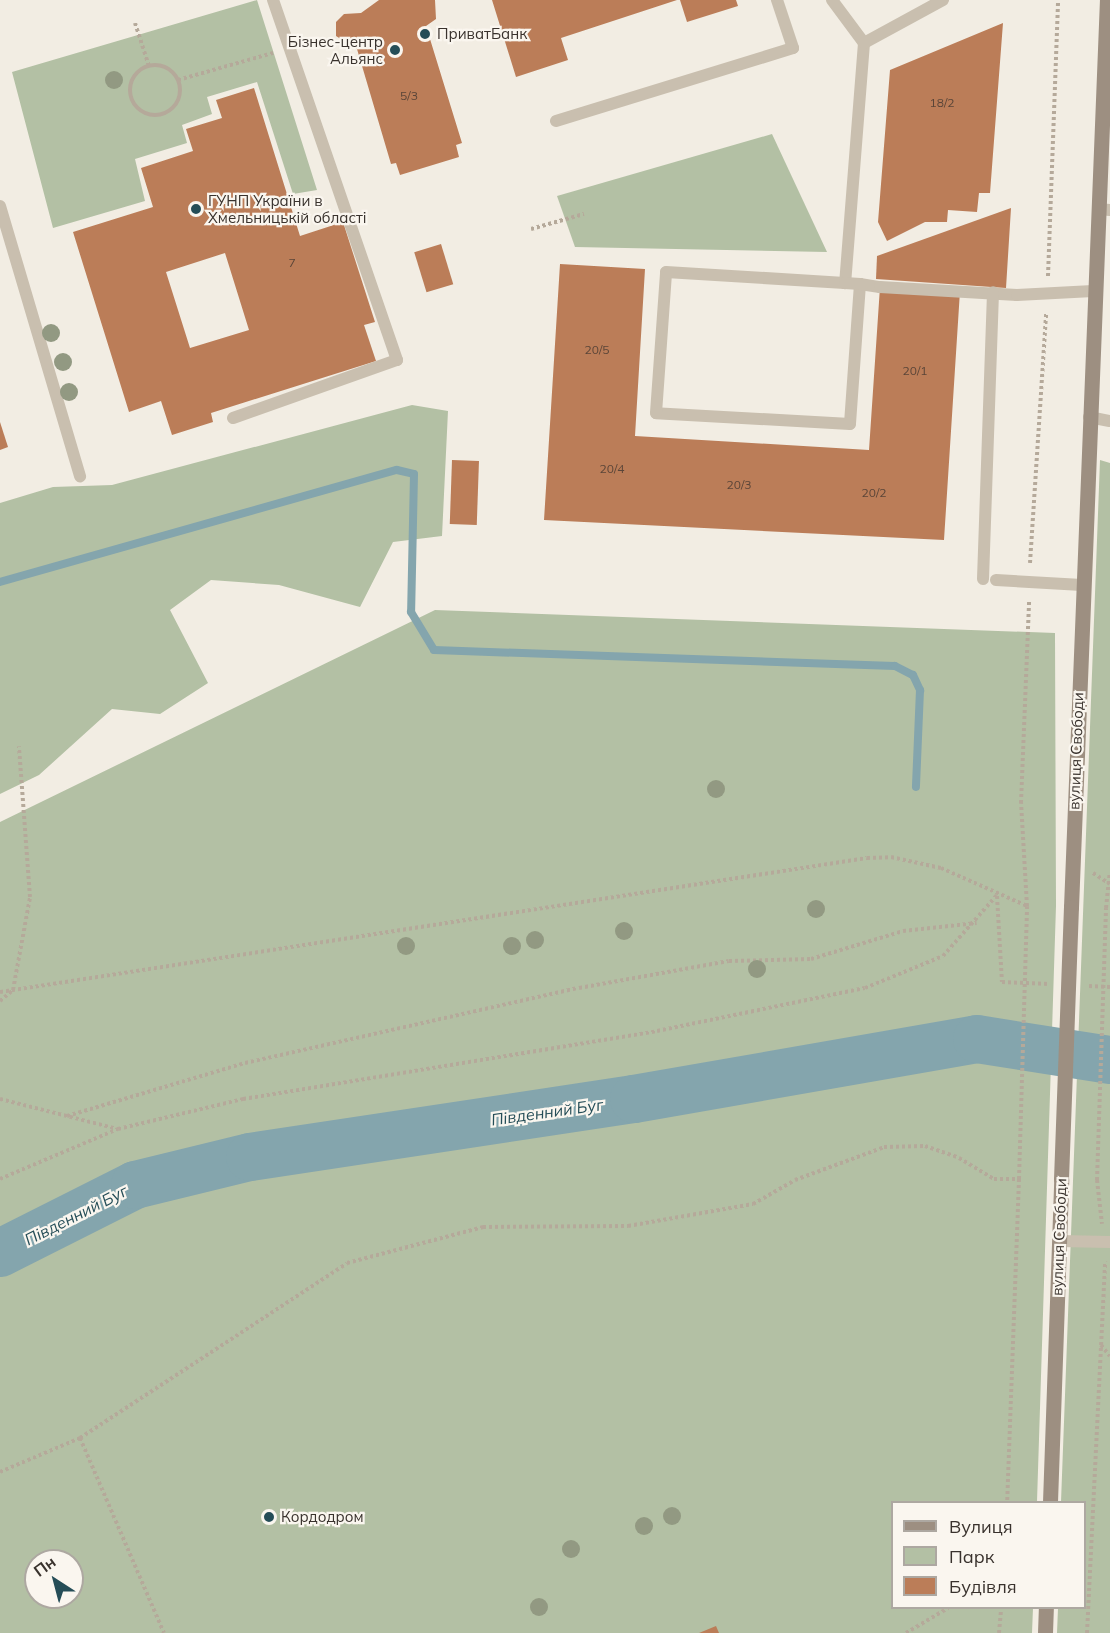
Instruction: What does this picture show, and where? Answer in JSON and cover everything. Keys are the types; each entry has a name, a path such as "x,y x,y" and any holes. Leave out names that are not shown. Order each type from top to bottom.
{"main road":[{"name":"вулиця Свободи","path":"1050,1501 1093,291 1104,209 1107,0"},
{"path":"1045,1633 1046,1609"}],"lane":[{"path":"233,418 397,360 273,0"},
{"path":"556,121 793,48 777,0"},
{"path":"832,0 864,44 845,283"},
{"path":"864,44 943,0"},
{"path":"0,206 80,476"},
{"path":"860,284 850,424 656,413 666,272 993,292 1093,291"},
{"path":"983,579 993,292"},
{"path":"1089,417 1110,421"},
{"path":"996,580 1082,585"},
{"path":"1059,1241 1108,1242"}],"path":[{"path":"1007,1501 1027,906 1021,803 1029,583 1047,292 1058,0"},
{"path":"135,22 149,66"},
{"path":"178,80 289,48"},
{"path":"149,66 131,86 133,100 148,113 173,107 178,80"},
{"path":"149,66 166,68 178,80"},
{"path":"531,229 584,214"},
{"path":"0,1001 13,990 30,897 19,746"},
{"path":"0,992 867,858 891,857 941,868 997,895 1027,906"},
{"path":"1087,1633 1108,1242 1097,1180 1106,908 1110,872"},
{"path":"0,1179 118,1129 243,1099 657,1031 865,988 943,956 977,922 997,895"},
{"path":"997,895 1002,982 1056,984"},
{"path":"68,1116 245,1063 579,988 729,961 812,959 903,931 977,922"},
{"path":"1078,985 1110,987"},
{"path":"0,1099 118,1129"},
{"path":"0,1472 80,1438 346,1263 483,1227 628,1226 753,1203 795,1180 884,1147 925,1146 959,1158 994,1179 1019,1179"},
{"path":"1101,1345 1110,1356"},
{"path":"80,1438 164,1633"},
{"path":"906,1633 946,1609"},
{"path":"999,1633 1001,1609"}],"green space":[{"path":"257,0 317,190 293,194 257,82 207,97 212,114 182,125 187,143 135,159 145,201 53,228 12,72"},
{"path":"772,134 827,252 575,247 557,196"},
{"path":"412,405 448,411 442,536 393,542 360,607 279,585 211,580 170,610 208,683 160,714 112,709 39,775 0,794 0,503 53,487 112,485"},
{"path":"1100,460 1110,463 1110,1633 1057,1633 1058,1609 1086,1609 1086,1501 1061,1501"},
{"path":"435,610 1055,633 1056,906 1037,1501 891,1501 891,1609 1033,1609 1032,1633 0,1633 0,822"}],"building":[{"path":"379,0 435,0 436,19 426,26 462,143 456,145 459,157 400,175 396,163 391,164 357,49 336,36 336,22 344,14 361,13"},
{"path":"492,0 677,0 561,38 568,60 516,77"},
{"path":"680,0 736,0 738,6 687,22"},
{"path":"1003,23 990,193 979,193 977,212 948,210 947,222 925,222 887,241 878,222 890,70"},
{"path":"254,88 300,236 343,222 375,322 364,325 376,361 211,413 213,422 172,435 161,401 129,412 73,232 153,207 141,168 193,151 186,129 222,118 216,100","holes":["225,253 249,330 190,348 166,272"]},
{"path":"1011,208 1006,288 876,279 877,256"},
{"path":"441,244 453,284 427,292 414,252"},
{"path":"560,264 645,269 635,436 869,450 880,287 960,291 944,540 544,520"},
{"path":"0,422 8,447 0,450"},
{"path":"452,460 479,461 477,525 450,524"},
{"path":"716,1626 719,1633 699,1633"}],"waterway":[{"path":"0,582 397,470 414,474 411,612 434,650 895,666 913,675 920,690 916,787"},
{"name":"Південний Буг","path":"0,1253 135,1185 250,1157 634,1099 977,1039 1110,1060"}],"place":[{"name":"ПриватБанк","path":"425,34"},
{"name":"Бізнес-центр Альянс","path":"395,50"},
{"name":"ГУНП України в Хмельницькій області","path":"196,209"},
{"name":"Кордодром","path":"269,1517"}]}
